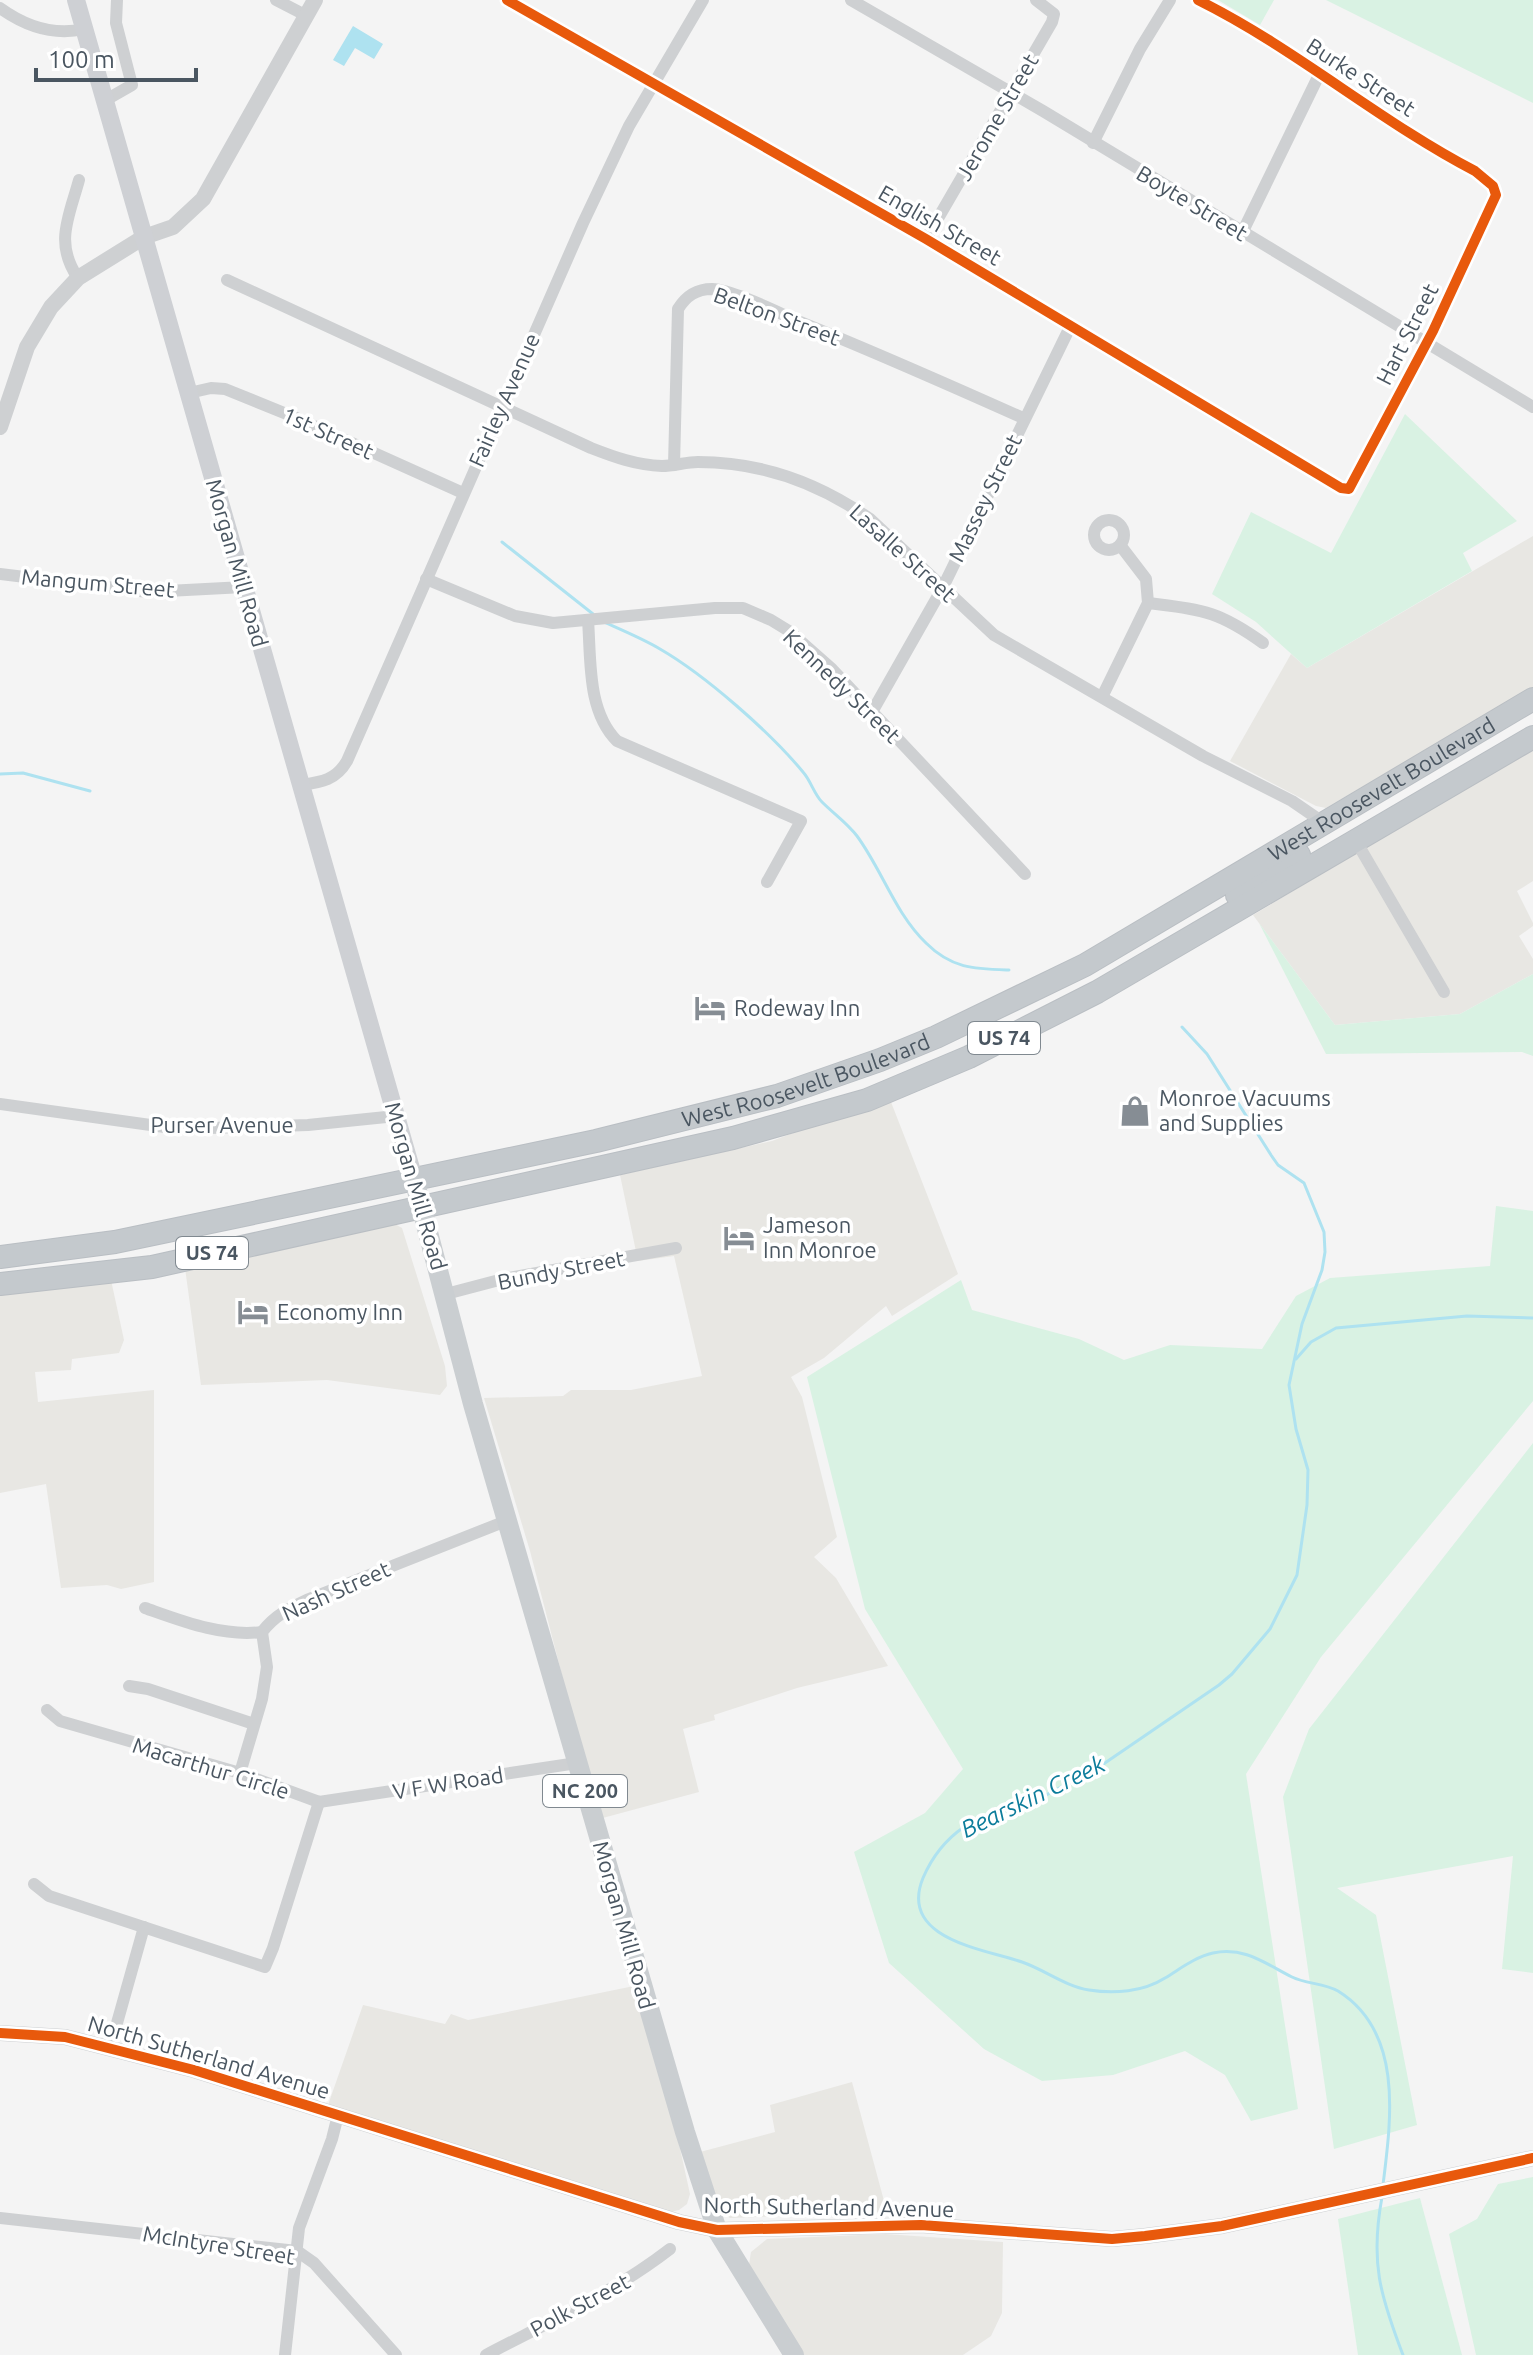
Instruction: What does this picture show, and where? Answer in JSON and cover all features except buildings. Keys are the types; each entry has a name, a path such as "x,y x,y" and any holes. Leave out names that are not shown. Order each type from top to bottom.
{"highway":[{"name":"West Roosevelt Boulevard","path":"0,1257 115,1242 596,1141 777,1096 880,1060 936,1037 1085,965 1533,699"},
{"name":"West Roosevelt Boulevard","path":"0,1284 152,1267 733,1138 867,1100 969,1057 1079,1001 1533,737"},
{"path":"1161,955 1236,895 1322,841 1329,829 1324,823"},
{"path":"1079,1001 1083,982 1190,916 1228,887 1245,869"}],"main road":[{"name":"Morgan Mill Road","path":"76,0 414,1179 506,1521 685,2132 717,2230 794,2355"}],"street":[{"path":"104,101 132,85 116,23 117,0"},
{"path":"276,0 307,16"},
{"path":"0,427 34,331 51,307 78,278 144,237 173,227 203,199 315,0"},
{"name":"English Street","path":"507,0 926,239 1261,442 1341,488 1349,489"},
{"name":"Fairley Avenue","path":"301,785 323,781 341,771 613,159 703,0"},
{"name":"Boyte Street","path":"851,0 1012,93 1533,407"},
{"name":"Jerome Street","path":"926,239 1012,93 1054,14 1036,0"},
{"path":"1093,143 1140,49 1170,0"},
{"name":"Burke Street","path":"1198,0 1261,35 1319,75 1475,171 1493,186 1496,195"},
{"path":"1,10 29,26 68,33 84,29"},
{"path":"1242,233 1319,75"},
{"path":"78,278 64,252 64,236 79,180"},
{"name":"Hart Street","path":"1349,489 1426,343 1496,195"},
{"name":"Lasalle Street","path":"227,280 623,460 645,465 698,462 758,469 781,473 812,485 870,519 994,635 1203,756 1292,801 1324,823"},
{"name":"Belton Street","path":"674,465 678,309 688,296 697,291 714,289 761,305 1023,418"},
{"name":"Massey Street","path":"872,712 943,587 1071,325"},
{"name":"1st Street","path":"189,393 211,388 225,389 463,493"},
{"path":"1102,697 1148,603 1146,579 1120,545"},
{"name":"Mangum Street","path":"0,574 148,592 244,587"},
{"name":"Kennedy Street","path":"426,579 526,619 553,623 670,611 743,608 771,620 789,631 832,669 1025,874"},
{"path":"1148,603 1204,610 1224,617 1263,643"},
{"path":"588,620 597,704 607,730 617,741 801,821 767,882"},
{"path":"1356,841 1444,992"},
{"name":"Purser Avenue","path":"0,1104 179,1129 308,1125 396,1116"},
{"name":"Bundy Street","path":"446,1294 503,1279 676,1248"},
{"name":"Nash Street","path":"240,1773 262,1699 267,1667 262,1632 284,1611 506,1521"},
{"path":"145,1608 191,1624 247,1634 262,1632"},
{"path":"129,1686 148,1689 254,1724"},
{"name":"Macarthur Circle","path":"34,1884 49,1896 265,1967 319,1802 240,1773 60,1721 47,1710"},
{"name":"V F W Road","path":"319,1802 577,1763"},
{"path":"110,2048 144,1927"},
{"name":"North Sutherland Avenue","path":"0,2033 65,2037 194,2070 679,2222 717,2230 921,2225 1112,2239 1222,2226 1533,2158"},
{"path":"285,2355 299,2228 338,2115"},
{"name":"McIntyre Street","path":"0,2218 297,2251 314,2263 396,2355"},
{"name":"Polk Street","path":"486,2355 598,2297 636,2275 670,2249"}],"shaded area":[{"path":"1533,536 1533,688 1326,808 1316,806 1230,761 1291,654 1307,668"},
{"path":"1533,748 1533,881 1517,891 1533,923 1519,936 1533,959 1533,974 1460,1014 1335,1025 1253,915"},
{"path":"891,1102 958,1274 892,1316 886,1306 824,1358 791,1377 802,1397 837,1537 814,1557 836,1578 888,1666 797,1688 714,1715 715,1720 683,1729 699,1792 599,1819 530,1551 484,1398 563,1396 571,1390 631,1390 702,1376 674,1256 638,1261 620,1175 772,1141 819,1123"},
{"path":"395,1224 402,1228 445,1366 447,1386 440,1395 327,1380 201,1385 185,1268"},
{"path":"111,1280 124,1340 119,1353 72,1359 71,1370 35,1372 38,1402 154,1390 154,1582 121,1589 107,1585 61,1588 46,1484 0,1493 0,1291"},
{"path":"634,1986 677,2135 690,2194 687,2204 679,2210 671,2212 328,2105 363,2005 445,2024 451,2014 468,2020"},
{"path":"852,2082 887,2212 730,2218 720,2211 700,2152 775,2132 770,2105"},
{"path":"885,2234 1003,2242 1002,2313 991,2336 963,2355 801,2355 748,2271 751,2252 767,2239"}],"green space":[{"path":"1218,0 1274,0 1260,25"},
{"path":"1326,0 1533,0 1533,103"},
{"path":"1405,414 1517,521 1463,553 1472,571 1307,668 1256,622 1212,594 1251,512 1331,553"},
{"path":"1259,923 1335,1025 1460,1014 1533,974 1533,1056 1522,1052 1326,1054"},
{"path":"1496,1206 1533,1211 1533,1401 1321,1657 1246,1774 1298,2109 1251,2121 1225,2075 1185,2051 1113,2075 1042,2081 984,2049 889,1963 854,1852 925,1813 963,1769 865,1609 807,1377 961,1280 972,1310 1079,1339 1124,1360 1170,1345 1262,1349 1296,1296 1330,1278 1490,1266"},
{"path":"1533,1443 1533,1973 1502,1969 1513,1856 1337,1888 1376,1915 1417,2125 1334,2149 1283,1797 1309,1729"},
{"path":"1533,2177 1533,2355 1476,2355 1449,2234 1477,2219 1498,2184"},
{"path":"1420,2198 1462,2355 1358,2355 1338,2219"}],"water":[{"path":"353,26 383,44 374,59 355,48 344,66 333,60"}],"waterway":[{"path":"502,542 593,614"},
{"path":"606,623 678,660 736,705 773,740 806,776 822,802 857,836 897,905 915,931 936,952 964,966 1009,970"},
{"path":"0,774 23,773 90,791"},
{"name":"Bearskin Creek","path":"1182,1027 1207,1054 1278,1165 1304,1183 1324,1232 1322,1270 1302,1324 1289,1385 1296,1429 1308,1470 1307,1505 1297,1575 1270,1629 1232,1674 1102,1765 1048,1794 964,1827 935,1856 923,1878 919,1899 923,1915 933,1928 949,1938 1022,1962 1089,1990 1118,1992 1138,1989 1165,1978 1200,1957 1224,1951 1245,1954 1297,1979 1338,1991 1359,2008 1374,2029 1383,2053 1390,2106 1383,2185"},
{"name":"Bearskin Creek","path":"1296,1359 1311,1342 1336,1328 1467,1316 1533,1318"},
{"name":"Bearskin Creek","path":"1382,2197 1377,2241 1379,2278 1403,2355"}],"cycle path":[{"path":"507,0 926,239 1341,488 1349,489 1433,331 1496,195 1493,186 1475,171 1405,130 1269,40 1198,0"},
{"path":"0,2033 65,2037 194,2070 679,2222 717,2230 921,2225 1112,2239 1222,2226 1533,2158"}],"place":[{"name":"Rodeway Inn","path":"710,1008"},
{"name":"Monroe Vacuums and Supplies","path":"1135,1111"},
{"name":"Jameson Inn Monroe","path":"739,1238"},
{"name":"Economy Inn","path":"253,1312"}]}
